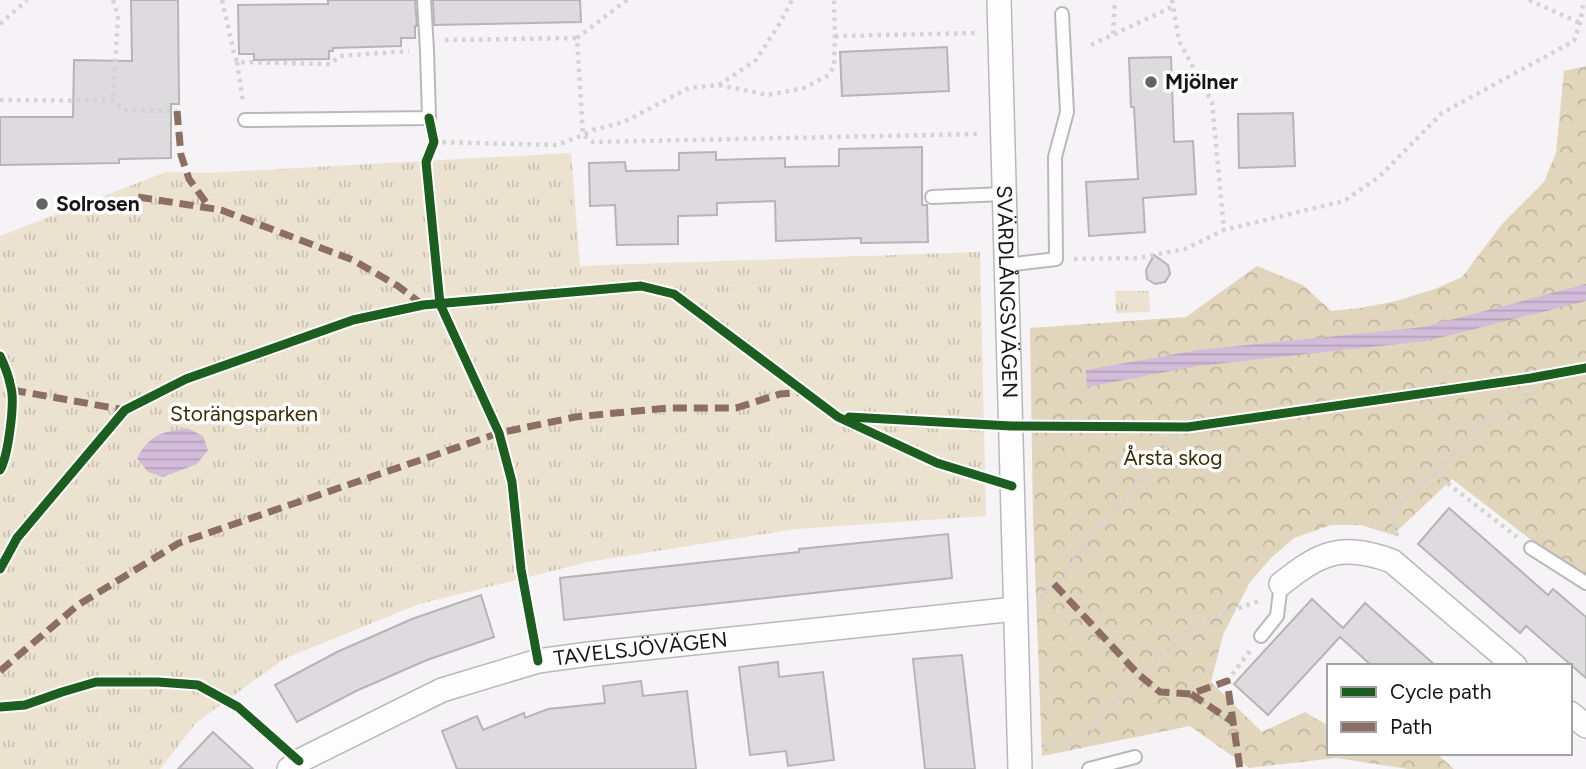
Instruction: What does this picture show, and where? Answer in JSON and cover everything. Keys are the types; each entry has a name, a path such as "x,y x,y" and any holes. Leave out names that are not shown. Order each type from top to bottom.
{"street":[{"name":"SVÄRDLÅNGSVÄGEN","path":"999,0 1020,761"},
{"path":"1281,584 1306,565 1328,554 1349,552 1381,557 1392,561 1513,664"},
{"name":"TAVELSJÖVÄGEN","path":"289,769 299,761 442,690 538,662 589,654 1015,609"},
{"path":"1572,715 1586,726"}],"lane":[{"path":"245,120 429,118 424,0"},
{"path":"1006,265 1056,259 1055,157 1067,112 1062,14"},
{"path":"932,197 1004,194"},
{"path":"1531,548 1586,583"},
{"path":"1261,636 1277,616 1281,584"},
{"path":"1089,769 1135,757"}],"path":[{"path":"0,24 26,0"},
{"path":"113,0 118,16 113,101"},
{"path":"222,0 237,62 245,120"},
{"path":"237,62 330,64 340,56 427,45 577,38 627,0"},
{"path":"719,85 755,60 792,0"},
{"path":"434,142 557,145 593,130 624,122 689,88 719,85 768,95 804,88 830,75 834,66 834,0"},
{"path":"1112,35 1115,0"},
{"path":"1172,0 1179,41 1212,102 1224,230"},
{"path":"1529,0 1580,23"},
{"path":"1056,259 1138,258 1185,249 1224,230 1344,201 1379,177 1442,113 1574,41 1584,0"},
{"path":"1091,45 1172,7"},
{"path":"835,36 1000,33"},
{"path":"1576,34 1586,34"},
{"path":"577,38 583,135"},
{"path":"0,100 113,101 124,110 177,111"},
{"path":"429,118 434,142 430,152"},
{"path":"583,135 593,142 1003,135"},
{"path":"1517,380 1542,376"},
{"path":"1397,537 1393,519 1404,498 1456,453 1479,422 1505,415 1518,407 1529,391 1531,378"},
{"path":"1170,427 1186,427"},
{"path":"1015,609 1037,604 1186,427"},
{"path":"1434,473 1531,548"},
{"path":"1020,761 1085,737 1128,684 1201,621 1259,601 1281,584"},
{"path":"1227,681 1261,636"}],"green space":[{"name":"Årsta skog","path":"1586,66 1586,575 1539,546 1452,479 1393,535 1361,525 1331,525 1294,538 1271,558 1250,582 1223,635 1211,682 1262,732 1305,712 1327,725 1327,755 1438,755 1454,769 1408,769 1336,758 1249,768 1190,726 1042,756 1033,516 1030,328 1186,317 1257,266 1303,285 1331,311 1396,301 1462,277 1503,223 1544,182 1556,153 1564,71"},
{"name":"Storängsparken","path":"571,153 580,266 980,252 986,516 796,529 588,562 419,604 284,659 197,722 160,769 0,769 0,236 166,172 207,173"},
{"path":"1115,291 1149,291 1150,312 1116,313"}],"shaded area":[{"path":"1586,284 1586,301 1426,341 1197,366 1087,387 1086,370 1198,350 1424,327"},
{"path":"187,428 203,436 208,450 197,464 163,477 148,472 137,458 147,444 163,433"}],"building":[{"path":"131,0 178,0 179,104 171,104 171,158 119,159 119,163 0,165 0,117 73,117 74,60 132,61"},
{"path":"328,0 415,0 415,38 401,38 401,46 333,48 333,51 329,51 329,59 254,60 254,54 239,54 238,5 328,4"},
{"path":"433,0 580,0 581,22 434,25"},
{"path":"947,47 949,91 842,96 840,52"},
{"path":"1171,57 1174,142 1193,141 1196,194 1143,198 1145,232 1089,236 1086,182 1138,179 1129,58"},
{"path":"1293,113 1295,166 1239,168 1238,114"},
{"path":"922,147 922,205 927,205 928,242 861,243 861,238 776,241 775,201 717,203 717,215 678,216 678,244 617,245 615,205 590,206 589,163 625,162 626,171 679,170 679,153 716,152 716,160 785,158 785,167 839,166 839,149"},
{"path":"1154,255 1168,265 1170,274 1165,282 1155,284 1147,279 1146,270"},
{"path":"1449,508 1548,595 1553,589 1586,617 1586,678 1526,626 1520,633 1418,544"},
{"path":"948,534 952,578 564,620 560,578"},
{"path":"481,595 494,637 427,660 356,691 297,722 275,685 337,652 412,619"},
{"path":"1312,599 1343,628 1365,603 1434,664 1370,664 1340,637 1268,715 1234,684"},
{"path":"962,655 975,769 925,769 913,659"},
{"path":"778,662 779,677 823,672 834,760 788,766 786,751 750,755 739,667"},
{"path":"641,681 643,696 687,691 696,769 457,769 442,731 477,716 483,730 524,713 525,718 548,709 605,703 603,686"},
{"path":"213,732 253,769 178,769"}],"marked path":[{"path":"177,111 181,155 189,179 210,208"},
{"path":"138,197 221,210 353,260 398,286 423,305"},
{"path":"12,390 125,410"},
{"path":"0,671 78,605 179,543 499,433 575,417 668,408 736,408 780,394 803,392"},
{"path":"1054,584 1138,674 1160,692 1191,694 1227,681 1240,769"},
{"path":"1191,694 1233,722"}],"cycle path":[{"path":"429,118 434,142 426,162 440,304 499,433 512,482 521,569 538,661"},
{"path":"0,569 17,538 125,410 186,379 353,320 423,305 641,286 674,294 838,417 937,463 1012,486"},
{"path":"0,356 12,395 8,442 0,470"},
{"path":"849,417 1011,426 1188,427 1586,368"},
{"path":"0,707 25,705 96,682 198,685 238,707 299,761"}],"place":[{"name":"Mjölner","path":"1151,82"},
{"name":"Solrosen","path":"42,204"}]}
